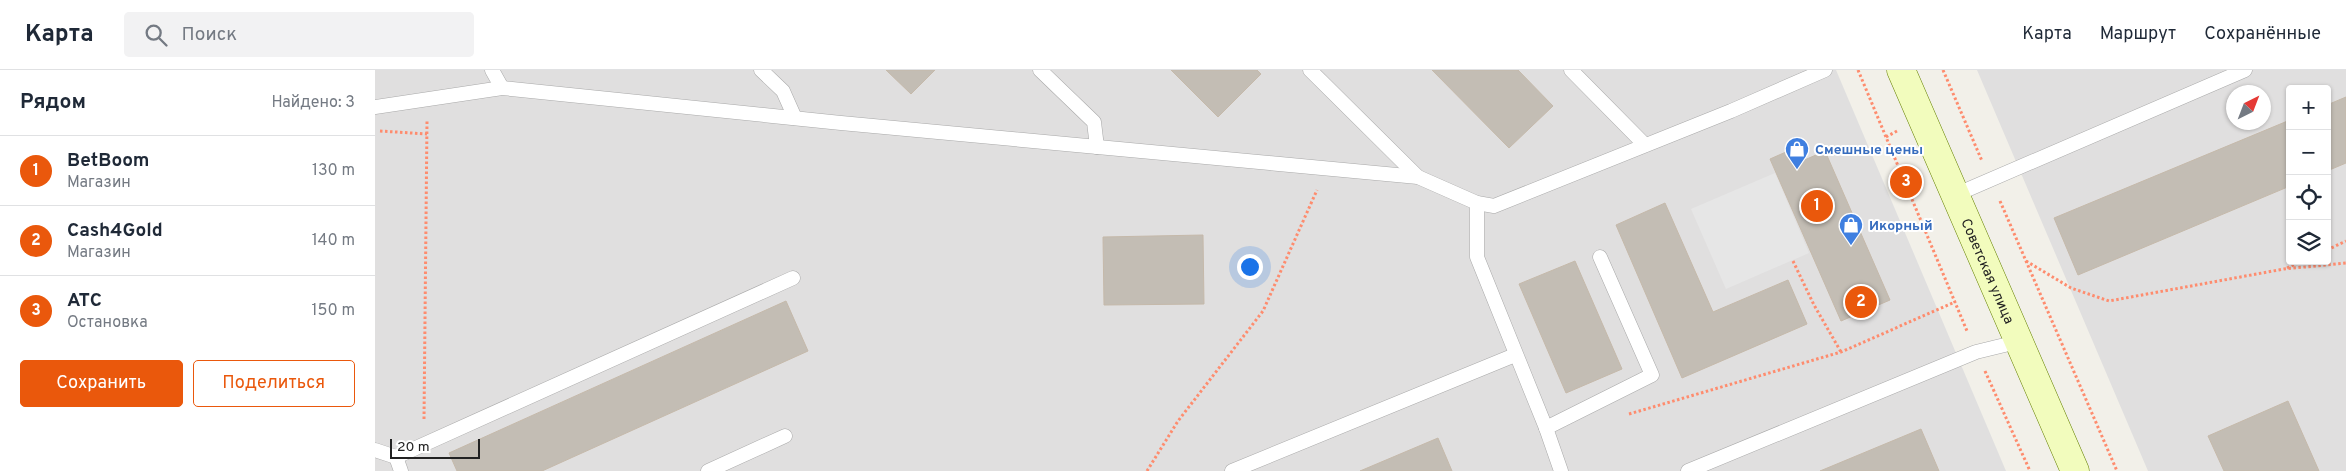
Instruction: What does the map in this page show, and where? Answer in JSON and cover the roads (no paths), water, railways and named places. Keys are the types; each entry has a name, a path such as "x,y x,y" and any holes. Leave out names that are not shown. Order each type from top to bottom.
{"main road":[{"name":"Советская улица","path":"1901,70 2017,342 2075,471"}],"lane":[{"path":"491,70 502,88"},
{"path":"761,70 783,91 795,118"},
{"path":"1040,70 1094,122 1097,147"},
{"path":"1310,70 1418,178"},
{"path":"1571,70 1645,145"},
{"path":"375,107 502,88 1418,178 1477,203 1494,206 1825,70"},
{"path":"1955,195 2245,70"},
{"path":"1477,203 1477,257 1546,428 1561,471"},
{"path":"1546,428 1652,375 1600,257"},
{"path":"375,450 396,458 793,278"},
{"path":"1688,471 1976,352 2017,342"},
{"path":"1232,471 1515,355"},
{"path":"708,471 785,436"},
{"path":"396,458 401,471"}],"place":[{"name":"Смешные цены","path":"1797,170"},
{"name":"АТС","path":"1906,182"},
{"name":"BetBoom","path":"1817,206"},
{"name":"Икорный","path":"1851,246"},
{"name":"Cash4Gold","path":"1861,302"}]}
